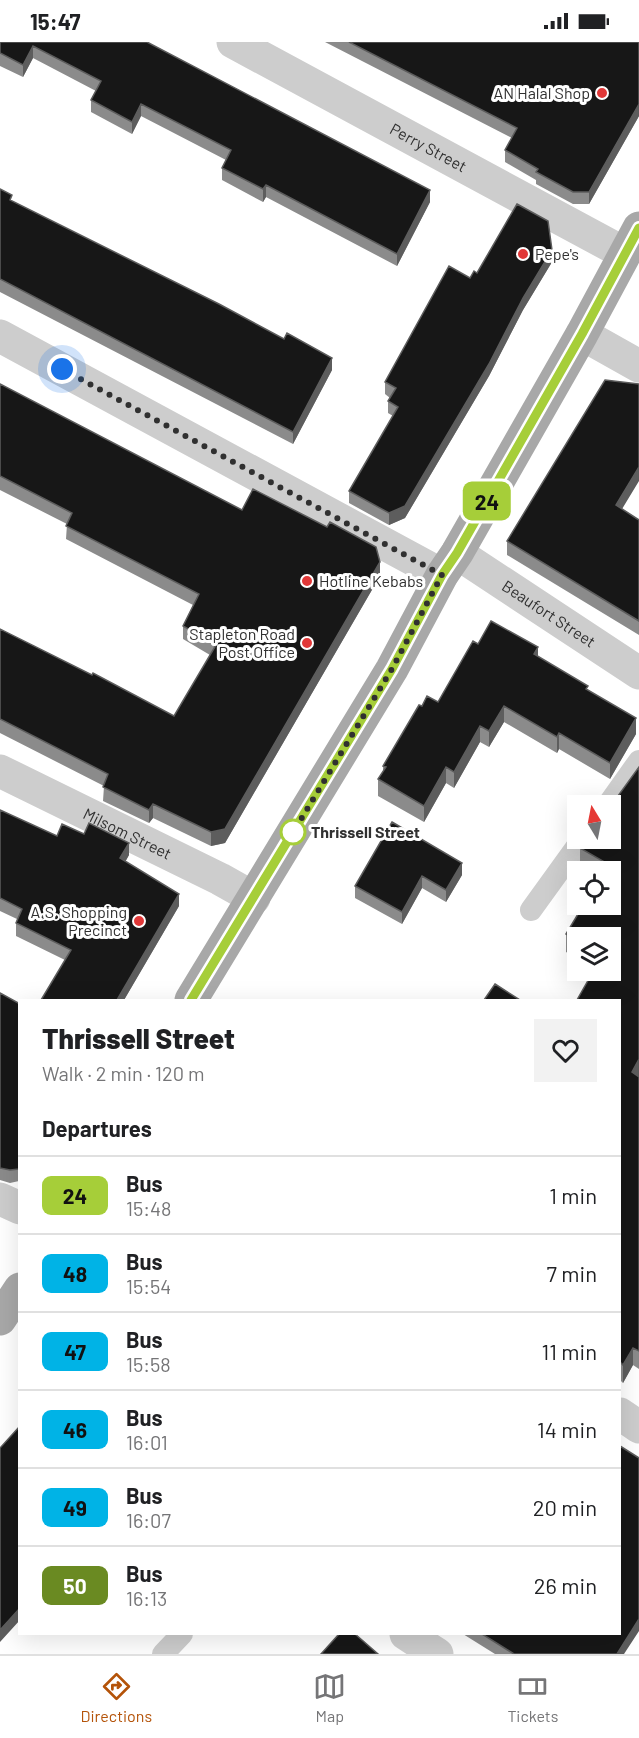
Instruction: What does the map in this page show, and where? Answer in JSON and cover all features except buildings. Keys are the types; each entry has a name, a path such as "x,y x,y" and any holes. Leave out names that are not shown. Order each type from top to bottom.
{"main road":[{"path":"192,999 392,669 449,564 582,334 631,240"},
{"path":"0,1319 18,1291"}],"street":[{"name":"Perry Street","path":"233,42 631,240"},
{"path":"582,334 639,366"},
{"name":"Beaufort Street","path":"0,336 449,564 639,673"},
{"name":"Milsom Street","path":"0,771 254,898"},
{"path":"0,1199 18,1207"},
{"path":"621,1415 639,1427"},
{"path":"408,1635 437,1654"}],"lane":[{"path":"615,795 639,761"},
{"path":"531,910 575,849"},
{"path":"163,1654 181,1635"}],"bus line":[{"name":"24","path":"192,999 392,669 442,575 457,553 582,334 639,228"}],"place":[{"name":"AN Halal Shop","path":"602,93"},
{"name":"Pepe's","path":"523,254"},
{"name":"Hotline Kebabs","path":"307,581"},
{"name":"Stapleton Road Post Office","path":"307,643"},
{"name":"Thrissell Street","path":"293,832"},
{"name":"A.S. Shopping Precinct","path":"139,921"}],"route":[{"path":"62,369 442,575 392,669 292,834 293,832"}]}
